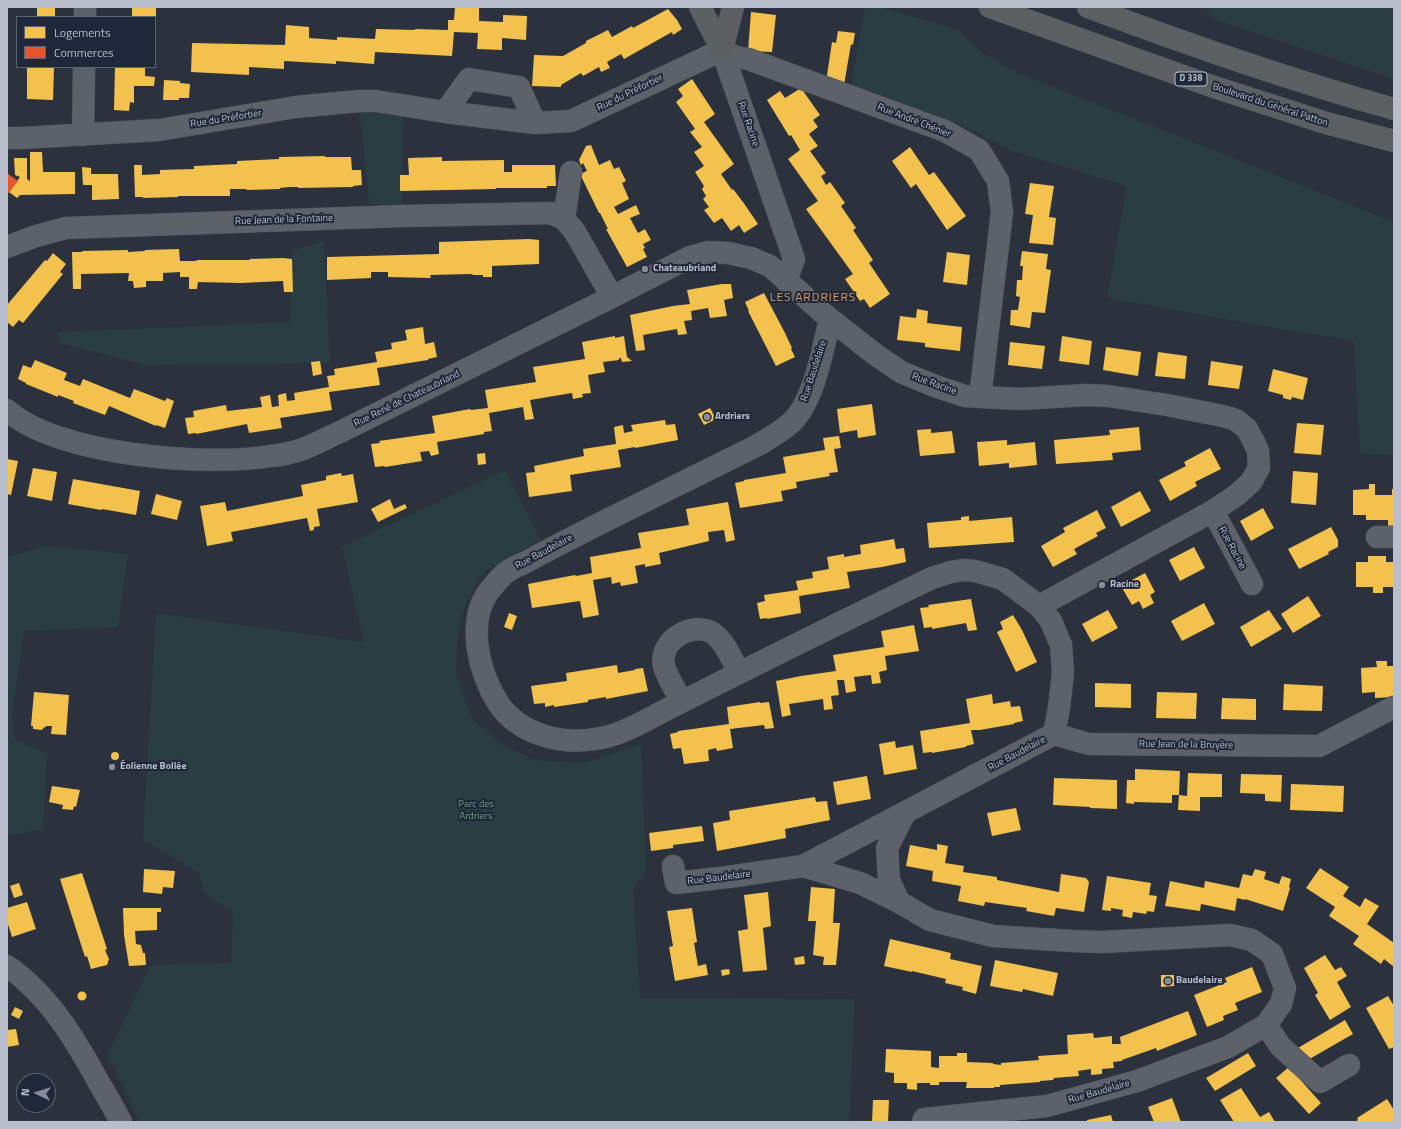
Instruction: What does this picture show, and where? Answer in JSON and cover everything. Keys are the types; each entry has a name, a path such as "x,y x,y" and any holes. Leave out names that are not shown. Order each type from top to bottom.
{"highway":[{"path":"700,7 722,50"},
{"path":"722,50 733,7"},
{"name":"Boulevard du Général Patton","path":"990,7 1211,86 1326,123 1394,141"},
{"path":"1088,7 1327,90 1394,109"}],"street":[{"name":"Rue du Préfortier","path":"7,138 159,130 296,107 359,101 376,101 445,112 535,123 571,121 722,50"},
{"name":"Rue Racine","path":"722,50 794,259 786,281 830,319 876,355 901,372 965,396 1021,399 1079,395 1108,396 1167,405 1223,416 1236,420 1247,429 1258,451 1258,468 1251,482 1238,494 1213,511 1038,606"},
{"name":"Rue André Chénier","path":"722,50 736,57 748,59 945,130 979,150 998,181 1002,212 980,397"},
{"path":"83,135 84,68"},
{"path":"445,112 469,79 519,87 535,123"},
{"path":"571,172 564,219 575,232 612,297"},
{"name":"Rue Jean de la Fontaine","path":"7,247 36,236 66,228 404,216 551,213 564,219"},
{"name":"Rue René de Chateaubriand","path":"7,410 16,418 51,436 73,442 158,458 208,460 244,459 270,456 300,450 342,431 690,257 708,252 728,253 751,258 770,266 786,281"},
{"name":"Rue Baudelaire","path":"673,866 676,883 803,866 1054,734 1059,708 1063,672 1061,645 1051,621 1038,606 1003,579 975,571 963,570 932,578 632,727 597,739 576,741 558,740 540,735 525,728 502,708 487,682 480,656 477,626 482,603 488,592 505,573 561,543 756,446 782,430 792,421 806,401 813,382 830,319"},
{"name":"Rue Racine","path":"1213,511 1252,584"},
{"path":"682,702 664,666 664,651 671,640 678,634 703,630 713,634 722,642 739,673"},
{"name":"Rue Jean de la Bruyère","path":"1054,734 1088,744 1318,746 1394,707"},
{"path":"899,902 889,880 887,848 905,813"},
{"name":"Rue Baudelaire","path":"803,866 860,884 899,902 930,920 993,936 1103,942 1230,935 1252,940 1272,954 1285,988 1281,1004 1266,1025 1228,1047 1129,1084 1047,1106 924,1120 924,1122"},
{"path":"7,966 19,974 51,1007 78,1044 120,1122"},
{"path":"1266,1025 1281,1047 1320,1082 1350,1065"}],"green space":[{"path":"865,7 880,7 956,29 985,54 1013,71 1394,222 1394,456 1360,453 1354,341 1107,298 1127,186 1012,151 974,131 904,104 851,87"},
{"path":"1202,7 1394,7 1394,79 1214,19"},
{"path":"360,111 403,117 402,205 369,204"},
{"path":"324,242 330,363 146,365 59,343 58,332 290,322 293,250"},
{"name":"Parc des Ardriers","path":"505,470 541,539 483,572 466,603 458,632 456,675 472,718 499,743 535,760 583,763 641,744 646,869 633,891 640,998 855,999 849,1122 140,1122 108,1055 150,965 231,963 233,912 204,892 199,873 143,839 156,613 364,642 342,547"},
{"path":"45,546 128,554 118,627 24,631 12,713 14,740 47,753 43,829 7,836 7,557"}],"building: Logements":[{"path":"37,7 55,7 55,16 37,16"},
{"path":"132,7 156,7 156,16 132,16"},
{"path":"455,7 479,8 479,21 503,22 503,15 527,16 526,40 502,38 502,50 477,49 478,33 454,32 452,56 375,52 374,64 336,61 336,64 284,61 284,69 249,67 249,75 191,72 192,43 285,45 286,25 309,27 309,38 337,40 337,37 375,39 376,29 448,30 448,20 454,20"},
{"path":"668,9 682,29 673,35 672,32 624,59 621,54 607,62 610,68 601,72 599,67 583,76 581,73 561,85 561,87 532,86 534,55 563,56 586,43 586,41 608,30 612,37 632,26 633,28"},
{"path":"751,12 776,15 772,52 748,51"},
{"path":"838,31 855,33 853,45 851,44 844,85 826,82 832,42 836,43"},
{"path":"27,68 54,68 53,100 27,99"},
{"path":"115,68 145,68 145,76 155,77 154,86 134,86 134,103 130,102 129,111 114,110"},
{"path":"692,79 715,114 704,122 734,164 721,174 758,224 744,233 739,225 731,231 722,218 714,223 704,210 709,207 703,199 706,196 702,189 704,186 695,172 704,166 694,152 702,147 690,132 695,129 676,102 683,96 678,89"},
{"path":"164,80 180,81 180,83 190,84 189,98 179,98 179,100 163,100"},
{"path":"801,88 820,115 813,120 818,127 809,134 818,146 810,151 826,173 821,176 826,185 830,182 845,203 841,206 856,228 853,230 873,260 869,263 890,294 870,308 864,299 860,301 845,279 853,274 806,209 818,201 788,159 800,150 791,135 789,136 767,100 780,91 785,98"},
{"path":"591,145 599,165 610,160 614,169 619,167 626,181 622,183 629,199 614,207 618,214 636,205 640,214 630,218 638,233 645,229 651,240 643,244 645,248 643,249 647,257 627,267 606,229 608,229 580,174 587,171 583,163 581,165 579,160 586,146"},
{"path":"910,147 929,175 934,172 966,216 947,230 916,184 911,188 892,161"},
{"path":"30,152 42,152 43,172 75,172 75,194 20,195 17,198 9,192 20,177 15,175 14,158 27,158 27,179 30,181"},
{"path":"279,157 351,157 352,170 361,170 362,185 353,187 289,187 280,189 247,190 230,189 230,196 135,197 134,165 142,165 142,175 160,174 160,170 194,169 194,166 237,164 237,161 279,159"},
{"path":"442,157 442,161 504,160 504,172 512,172 512,165 555,165 556,186 547,186 547,188 400,191 400,175 409,175 408,158"},
{"path":"82,167 91,168 91,174 118,174 119,199 92,200 92,185 83,185"},
{"path":"1030,183 1054,186 1049,217 1056,218 1053,245 1029,243 1033,215 1025,214"},
{"path":"539,240 539,264 492,266 492,277 483,277 483,275 472,274 430,275 431,278 388,277 388,272 371,272 371,278 327,280 327,257 439,254 439,242"},
{"path":"179,249 180,261 292,259 293,292 284,292 283,281 241,283 198,282 197,289 189,289 189,277 180,277 180,272 163,273 163,281 146,281 146,287 134,288 133,281 128,281 129,273 81,274 81,289 73,289 72,252 128,250 128,252"},
{"path":"1022,251 1048,254 1046,269 1051,270 1045,313 1032,312 1030,328 1010,325 1011,310 1018,310 1020,297 1016,296 1017,280 1022,280 1023,266 1020,266"},
{"path":"947,252 970,255 967,285 943,282"},
{"path":"53,253 66,264 60,272 63,274 23,323 19,320 13,327 7,322 7,305 45,260 47,261"},
{"path":"722,284 731,284 733,298 724,300 727,316 710,318 708,308 691,311 692,320 684,321 687,334 678,335 677,329 643,335 645,350 636,351 630,315 690,304 687,290"},
{"path":"764,293 785,333 795,357 776,366 748,311 745,302"},
{"path":"917,309 928,311 927,323 962,327 960,351 925,347 925,343 897,340 900,316 916,318"},
{"path":"423,327 425,344 434,342 437,357 428,360 377,368 380,385 329,392 332,410 280,418 282,428 249,433 247,424 196,434 188,434 185,418 194,417 193,411 226,405 227,411 262,407 260,397 270,395 272,407 279,406 278,395 286,393 287,401 295,400 294,393 329,387 327,376 335,375 334,369 377,362 375,352 392,349 391,343 407,340 405,330"},
{"path":"615,336 615,338 624,336 627,357 632,361 622,362 621,358 619,358 619,360 603,362 605,372 588,375 591,393 582,394 583,397 573,399 572,393 530,400 534,419 525,420 523,407 489,413 492,431 484,432 484,434 437,442 439,454 431,456 429,451 420,452 422,461 385,467 375,467 371,444 380,443 379,441 435,433 432,416 470,409 488,408 485,390 536,382 533,367 585,359 582,342"},
{"path":"1062,336 1092,341 1089,365 1059,361"},
{"path":"1010,342 1045,346 1042,369 1008,365"},
{"path":"1106,347 1141,352 1138,376 1103,370"},
{"path":"1158,352 1187,356 1185,379 1155,376"},
{"path":"35,360 67,373 64,380 80,386 83,379 130,398 134,389 165,401 167,398 174,401 165,428 156,426 109,406 105,415 73,403 74,401 58,395 58,397 26,384 18,379 23,365 31,368"},
{"path":"320,361 322,374 313,376 311,362"},
{"path":"1211,361 1243,366 1239,389 1208,385"},
{"path":"1273,369 1308,378 1303,400 1292,397 1291,400 1283,398 1283,395 1268,391"},
{"path":"872,404 876,435 858,438 857,430 840,433 837,409"},
{"name":"Ardriers","path":"710,408 716,419 704,425 698,414"},
{"path":"665,420 666,425 675,424 678,440 618,450 621,467 570,475 572,491 529,497 526,473 535,472 534,466 584,456 583,449 616,444 614,427 623,425 624,433 633,431 631,425"},
{"path":"1297,423 1324,425 1321,455 1294,453"},
{"path":"1139,427 1141,450 1112,453 1113,460 1056,464 1054,440 1110,435 1109,430"},
{"path":"931,429 931,433 952,431 955,453 920,456 917,430"},
{"path":"839,436 841,448 834,449 838,472 829,473 830,476 796,482 797,488 781,491 783,501 740,508 735,483 744,480 786,473 783,457 825,450 823,438"},
{"path":"1007,440 1007,445 1035,442 1037,465 1009,468 1009,463 979,466 977,442"},
{"path":"1210,448 1221,469 1195,482 1197,486 1170,501 1159,480 1186,466 1184,462"},
{"path":"485,453 486,464 478,465 477,454"},
{"path":"7,459 18,461 11,495 7,494"},
{"path":"33,468 57,472 52,501 27,496"},
{"path":"1293,471 1318,473 1316,505 1291,503"},
{"path":"341,473 342,476 353,474 358,502 317,509 320,526 314,527 314,530 310,531 307,518 231,532 233,541 207,546 200,506 225,502 227,511 303,496 301,485 326,480 326,476"},
{"path":"73,479 140,491 136,515 68,504"},
{"path":"1369,484 1375,484 1375,495 1392,495 1392,489 1394,489 1394,526 1388,526 1388,520 1366,520 1366,515 1353,515 1353,490 1369,489"},
{"path":"1140,491 1151,511 1121,527 1111,507"},
{"path":"156,494 182,501 177,520 151,514"},
{"path":"390,499 394,509 405,504 407,508 378,522 371,509"},
{"path":"728,502 735,540 726,542 724,530 708,532 709,541 659,553 661,564 645,567 645,564 635,566 638,583 621,586 620,582 612,584 611,577 593,580 599,615 583,618 580,601 532,608 528,584 592,573 590,557 641,548 638,533 689,525 686,509"},
{"path":"1263,508 1274,528 1251,541 1240,521"},
{"path":"1097,510 1106,528 1096,533 1098,536 1074,549 1077,554 1053,567 1041,546 1065,532 1063,528"},
{"path":"969,516 969,521 1012,517 1014,542 929,548 927,523 961,520 961,517"},
{"path":"1331,527 1338,540 1338,547 1328,552 1329,554 1299,569 1288,549"},
{"path":"894,539 896,549 904,548 906,562 847,572 850,588 799,596 801,613 760,619 757,603 765,601 764,595 798,590 796,581 813,578 812,572 829,569 827,557 844,554 844,557 861,554 860,545"},
{"path":"1194,547 1205,568 1180,581 1169,560"},
{"path":"1368,556 1386,556 1386,562 1394,562 1394,587 1383,587 1383,593 1373,593 1373,587 1356,587 1356,562 1368,562"},
{"path":"1145,573 1155,592 1150,595 1154,603 1143,609 1139,601 1132,605 1121,586"},
{"path":"1308,596 1321,616 1293,633 1281,614"},
{"path":"971,599 977,630 968,631 966,623 932,629 932,627 924,628 920,608 929,607 928,605"},
{"path":"1204,603 1215,624 1182,641 1171,621"},
{"path":"1108,610 1118,628 1092,642 1082,624"},
{"path":"1269,610 1282,629 1251,647 1240,627"},
{"path":"509,613 517,616 512,630 504,627"},
{"path":"1013,615 1037,662 1016,672 997,632 1003,629 1000,622"},
{"path":"914,625 919,651 885,656 887,670 879,672 881,683 872,684 871,675 854,677 856,691 846,693 844,680 837,680 839,695 831,696 833,709 824,710 823,699 789,704 791,715 782,717 776,681 836,671 833,655 884,647 881,631"},
{"path":"1376,661 1387,661 1387,666 1394,666 1393,697 1375,698 1375,692 1362,693 1361,668 1377,667"},
{"path":"617,665 618,673 643,668 648,691 554,707 554,705 545,707 545,703 534,704 531,686 567,681 566,673"},
{"path":"1095,683 1131,684 1131,708 1095,707"},
{"path":"1284,684 1323,686 1322,711 1283,710"},
{"path":"34,692 69,695 66,735 51,734 52,726 46,726 42,730 33,729 33,726 31,726"},
{"path":"1157,692 1197,693 1196,719 1156,718"},
{"path":"992,694 993,704 1010,701 1011,707 1020,706 1023,721 980,730 971,730 974,744 966,747 932,753 923,753 920,731 970,723 966,699"},
{"path":"1222,698 1256,699 1256,720 1221,719"},
{"path":"769,702 774,728 765,729 764,725 730,729 733,748 717,751 716,748 708,750 709,761 684,764 681,748 673,749 670,734 678,731 729,724 727,707"},
{"path":"895,741 896,748 913,745 917,769 884,775 879,744"},
{"path":"115,752 118,753 118,759 115,760 112,759 111,756 112,753"},
{"path":"1135,769 1180,771 1179,795 1172,795 1172,803 1126,803 1127,780 1135,780"},
{"path":"1188,773 1222,774 1222,797 1200,797 1200,811 1178,810 1179,795 1187,796"},
{"path":"1241,774 1282,775 1281,802 1265,801 1265,794 1240,793"},
{"path":"867,776 871,799 837,805 833,782"},
{"path":"1054,778 1117,780 1117,809 1053,805"},
{"path":"1291,784 1344,786 1343,812 1290,810"},
{"path":"52,786 80,790 76,807 74,806 73,810 62,809 63,805 49,802"},
{"path":"815,797 816,802 827,801 830,820 785,829 786,838 717,851 713,823 730,820 729,811"},
{"path":"1016,808 1021,830 992,836 987,813"},
{"path":"702,826 704,841 673,845 673,848 651,851 649,833"},
{"path":"937,844 948,846 945,863 964,866 963,872 997,877 997,880 1059,892 1061,874 1086,878 1089,882 1084,912 1056,908 1054,916 1026,911 1027,908 985,902 984,906 958,901 961,886 932,881 933,871 906,866 910,845 937,850"},
{"path":"1320,868 1349,887 1343,896 1360,907 1365,898 1379,906 1367,924 1394,943 1394,967 1384,959 1381,964 1353,944 1359,936 1329,916 1335,907 1306,888"},
{"path":"144,869 175,871 173,888 163,887 162,894 143,892"},
{"path":"1255,869 1266,872 1264,879 1279,884 1282,876 1291,879 1290,888 1283,911 1245,899 1237,898 1235,911 1201,904 1200,911 1165,906 1170,881 1204,888 1205,881 1239,888 1243,874 1252,876"},
{"path":"82,873 109,959 107,965 91,969 87,956 85,957 60,879"},
{"path":"1107,876 1151,883 1149,895 1157,896 1154,912 1147,911 1146,914 1133,912 1132,918 1122,916 1123,910 1111,908 1111,911 1102,910"},
{"path":"19,883 23,895 14,898 10,886"},
{"path":"811,887 835,889 833,923 840,923 836,965 823,965 824,957 813,955 816,921 808,921"},
{"path":"768,892 771,926 763,928 767,970 743,972 738,931 748,929 744,895"},
{"path":"27,902 36,929 12,937 7,921 7,908"},
{"path":"123,908 161,908 161,912 157,912 157,930 135,931 136,944 141,945 143,953 145,953 146,965 129,966 124,935"},
{"path":"692,908 697,942 694,943 698,966 706,964 708,975 675,981 669,947 673,946 667,911"},
{"path":"890,939 951,953 950,959 982,966 976,994 962,990 963,987 945,983 946,979 884,966"},
{"path":"1325,955 1335,970 1341,967 1347,976 1337,982 1351,1007 1330,1020 1315,995 1318,993 1304,968"},
{"path":"804,956 805,964 795,965 794,958"},
{"path":"995,960 1058,973 1053,996 1023,989 1022,992 990,986"},
{"path":"1252,967 1262,992 1235,1003 1238,1010 1223,1016 1224,1020 1207,1027 1194,995 1227,982 1225,978"},
{"path":"729,969 730,974 722,976 721,970"},
{"name":"Baudelaire","path":"1161,975 1174,975 1174,986 1161,987"},
{"path":"82,991 87,996 82,1001 77,996"},
{"path":"1388,996 1394,1006 1394,1047 1389,1049 1366,1008"},
{"path":"15,1007 23,1011 19,1019 11,1015"},
{"path":"1188,1011 1197,1035 1157,1051 1156,1048 1122,1061 1113,1062 1114,1068 1102,1069 1102,1074 1091,1075 1091,1069 1078,1071 1079,1076 1054,1078 1053,1080 1040,1082 1000,1085 1000,1087 994,1088 966,1088 967,1082 939,1082 939,1085 917,1083 917,1090 907,1089 907,1083 894,1083 894,1073 885,1072 886,1049 931,1051 931,1067 939,1068 939,1056 957,1056 957,1053 967,1053 967,1062 993,1063 1001,1065 1001,1063 1039,1060 1038,1056 1068,1054 1067,1035 1093,1033 1094,1038 1112,1036 1112,1044 1121,1044 1120,1037"},
{"path":"1345,1020 1353,1034 1306,1061 1298,1048"},
{"path":"16,1029 19,1045 7,1047 7,1030"},
{"path":"1248,1053 1256,1066 1215,1091 1206,1078"},
{"path":"1289,1067 1321,1103 1309,1114 1276,1078"},
{"path":"1241,1088 1260,1117 1269,1112 1275,1122 1234,1122 1220,1100"},
{"path":"1172,1098 1181,1122 1154,1122 1148,1107"},
{"path":"1387,1099 1394,1110 1394,1122 1355,1122 1358,1120 1357,1118"},
{"path":"873,1100 889,1100 888,1122 872,1122"},
{"path":"1111,1115 1113,1122 1087,1122 1087,1120"}],"building: Commerces":[{"path":"7,173 18,181 7,195"}],"place":[{"name":"Chateaubriand","path":"645,269"},
{"name":"Ardriers","path":"707,417"},
{"name":"Racine","path":"1102,585"},
{"name":"Éolienne Bollée","path":"112,767"},
{"name":"Baudelaire","path":"1168,981"}],"district":[{"name":"LES ARDRIERS","path":"813,298"}]}
